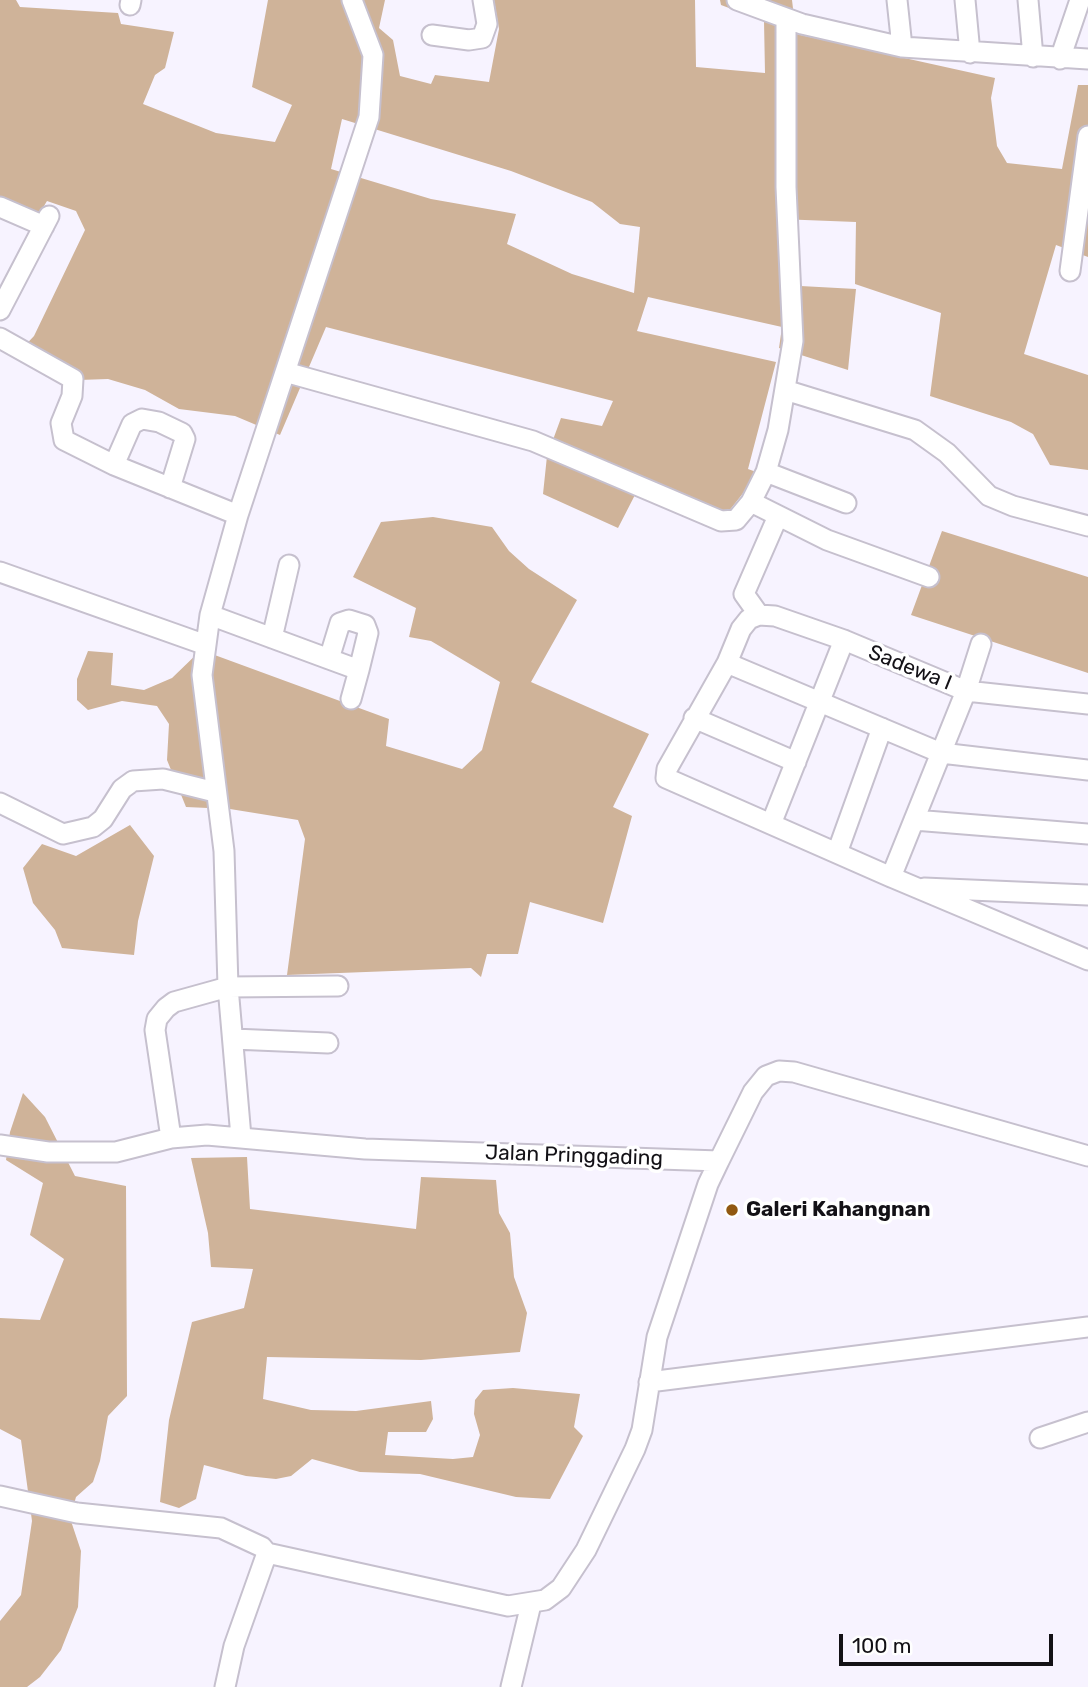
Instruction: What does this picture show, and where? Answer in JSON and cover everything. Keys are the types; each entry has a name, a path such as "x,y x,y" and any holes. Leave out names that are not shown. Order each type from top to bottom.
{"street":[{"path":"241,1137 228,987 224,851 201,675 210,615 238,515 369,117 373,55 352,0"},
{"path":"432,35 469,40 482,38 487,24 482,0"},
{"path":"737,0 786,18 902,47 1088,59"},
{"path":"897,0 902,47"},
{"path":"965,0 970,53"},
{"path":"1028,0 1033,57"},
{"path":"1060,59 1080,0"},
{"path":"285,372 533,441 721,521 736,520 751,502 766,472 778,430 793,341 786,187 786,18"},
{"path":"1070,271 1088,136"},
{"path":"0,208 46,221 8,276 0,310"},
{"path":"0,338 71,376 75,387 61,423 61,436 78,449 238,515"},
{"path":"785,390 915,430 955,460 989,496 1000,502 1088,526"},
{"path":"114,466 132,424 142,419 159,422 182,433 185,439 170,488"},
{"path":"766,472 846,503"},
{"path":"751,502 827,540 929,577"},
{"path":"778,516 744,594 759,615 748,619 741,629 727,663 667,769 668,780 1088,960"},
{"path":"272,638 289,565"},
{"path":"0,572 206,645"},
{"path":"210,615 359,670"},
{"name":"Sadewa I","path":"759,615 775,617 844,640 966,691 1088,704"},
{"path":"329,659 338,625 346,620 365,625 368,633 351,699"},
{"path":"771,824 844,640"},
{"path":"891,877 966,691 981,644"},
{"path":"727,663 941,753 1088,770"},
{"path":"694,718 796,761"},
{"path":"837,853 882,728"},
{"path":"0,803 63,834 93,828 103,819 122,789 133,781 163,779 215,792"},
{"path":"914,820 1088,834"},
{"path":"919,889 938,886 1088,894"},
{"path":"171,1139 155,1030 157,1019 174,1002 228,987 338,986"},
{"path":"233,1039 328,1042"},
{"path":"0,1496 77,1513 221,1528 250,1539 267,1553 508,1606 545,1600 561,1588 580,1561 635,1448 642,1430 657,1336 708,1184 753,1092 766,1076 779,1071 794,1072 1088,1156"},
{"name":"Jalan Pringgading","path":"0,1145 48,1152 116,1152 171,1139 207,1135 365,1149 719,1161"},
{"path":"649,1382 1088,1327"},
{"path":"1040,1438 1088,1422"},
{"path":"225,1687 234,1646 267,1553"},
{"path":"511,1687 531,1604"}],"shaded area":[{"path":"0,0 16,0 20,7 118,13 121,24 174,32 165,68 155,75 143,104 216,133 275,142 292,105 252,87 268,0 385,0 379,28 393,40 400,76 431,84 435,75 489,82 499,29 494,0 695,0 696,67 765,73 764,21 721,5 720,0 792,0 796,34 995,78 991,98 997,146 1007,163 1062,169 1078,85 1088,85 1088,257 1056,245 1024,354 1088,375 1088,470 1050,465 1033,434 1011,422 930,396 941,313 855,284 856,222 779,219 782,285 856,289 848,370 779,348 782,327 648,297 637,331 776,362 748,469 759,473 729,511 720,529 637,491 618,528 543,494 547,456 561,418 602,426 613,401 326,327 280,435 235,416 179,409 145,390 108,379 79,380 39,355 33,368 15,356 34,336 85,230 76,211 47,201 38,216 0,201","holes":["342,119 511,171 592,202 620,224 640,227 634,293 572,274 507,244 516,214 431,199 331,169"]},
{"path":"433,517 492,527 509,551 529,569 577,600 531,682 649,734 613,807 632,816 603,923 530,902 518,954 487,954 481,977 471,968 287,975 305,839 298,820 230,809 186,807 167,760 169,724 157,706 122,701 88,710 77,700 77,679 88,651 113,653 111,685 144,690 172,678 201,650 389,719 386,746 462,769 482,750 500,682 431,641 409,637 416,608 353,577 381,522"},
{"path":"942,531 1088,577 1088,673 911,615"},
{"path":"130,825 154,856 138,921 134,955 62,948 55,930 33,903 23,868 42,844 76,856"},
{"path":"23,1093 45,1117 75,1176 126,1186 127,1396 108,1416 100,1461 93,1482 76,1497 70,1518 81,1551 78,1607 61,1650 40,1677 27,1687 0,1687 0,1621 21,1595 32,1521 21,1440 0,1429 0,1318 40,1320 64,1259 30,1235 43,1183 6,1160 10,1132"},
{"path":"247,1157 250,1209 416,1229 421,1177 496,1180 499,1213 510,1233 514,1277 527,1313 520,1352 421,1360 267,1357 263,1399 311,1410 356,1411 431,1401 433,1419 426,1432 388,1432 385,1455 453,1459 473,1457 480,1435 474,1414 475,1400 483,1390 513,1388 580,1394 574,1427 583,1436 550,1499 516,1497 420,1474 360,1472 312,1459 291,1476 276,1479 246,1476 204,1465 196,1499 179,1508 160,1502 169,1420 192,1322 244,1308 253,1269 211,1267 208,1233 191,1158"}],"place":[{"name":"Galeri Kahangnan","path":"732,1210"}]}
